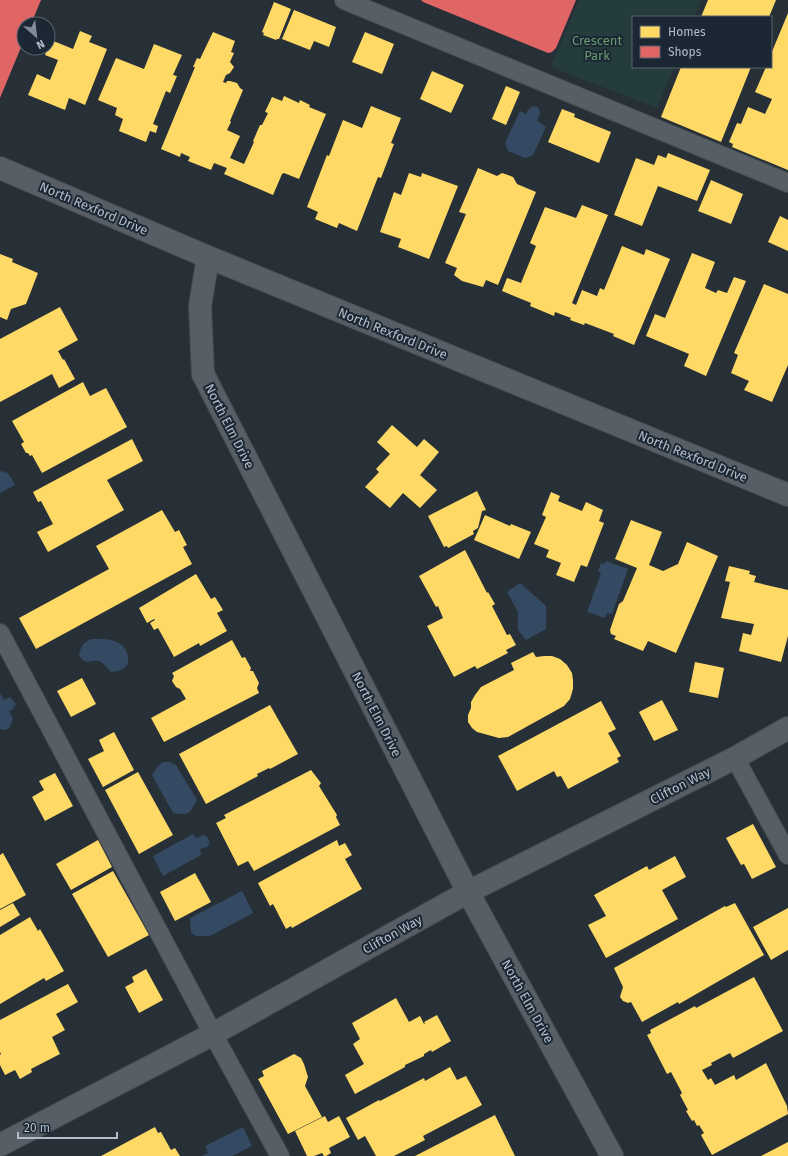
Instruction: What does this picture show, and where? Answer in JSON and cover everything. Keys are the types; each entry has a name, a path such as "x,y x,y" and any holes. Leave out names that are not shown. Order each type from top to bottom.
{"street":[{"name":"North Rexford Drive","path":"0,168 208,257 788,495"},
{"name":"North Elm Drive","path":"208,257 200,306 203,374 468,892 612,1156"},
{"name":"Clifton Way","path":"0,1145 213,1034 468,892 735,758 788,728"}],"lane":[{"path":"344,0 788,183"},
{"path":"0,633 213,1034 280,1156"},
{"path":"735,758 788,855"}],"green space":[{"name":"Crescent Park","path":"579,0 701,0 694,16 632,16 632,68 674,68 657,108 551,67"}],"water":[{"path":"534,106 539,108 540,114 537,121 546,127 533,155 525,158 508,151 505,143 520,111 526,114 529,109"},
{"path":"0,471 8,473 15,485 0,493"},
{"path":"606,561 628,569 612,614 607,613 605,618 587,612 601,573 598,571 601,563 604,564"},
{"path":"520,583 546,606 546,629 526,640 518,630 518,612 507,592"},
{"path":"91,639 116,641 122,645 128,655 128,663 126,666 122,670 111,672 100,662 85,662 81,659 79,655 84,643"},
{"path":"0,693 4,700 10,697 16,704 12,710 9,711 13,718 10,727 6,730 0,729"},
{"path":"163,762 170,762 176,765 197,800 190,812 186,814 173,813 152,775 157,767"},
{"path":"193,834 196,838 204,835 208,838 210,843 207,847 200,849 201,855 163,876 153,856"},
{"path":"242,891 253,913 210,936 196,936 191,933 190,918"},
{"path":"243,1127 252,1146 232,1156 201,1156 208,1153 205,1146"}],"building: Homes":[{"path":"708,0 776,0 769,16 701,16"},
{"path":"274,2 291,9 279,39 276,40 263,35 264,33 262,32"},
{"path":"294,10 336,27 329,47 314,41 310,50 282,39"},
{"path":"788,13 788,170 732,147 733,144 729,142 737,123 741,124 748,107 765,114 772,99 755,92 766,68 772,68 772,52"},
{"path":"80,31 92,36 89,42 107,49 85,105 69,98 65,110 28,95 37,74 50,80 58,60 48,56 56,56 56,42 73,49"},
{"path":"213,32 235,41 231,52 234,53 230,62 234,67 230,73 226,75 223,82 226,83 227,81 230,81 237,83 243,90 227,130 240,136 230,158 244,164 260,125 262,125 268,113 265,112 272,97 282,101 284,96 299,103 300,100 310,105 309,107 326,114 299,179 284,173 282,174 273,195 224,174 227,168 214,163 211,170 188,161 190,157 181,153 180,157 161,149 195,67 193,67 197,58 200,59"},
{"path":"365,32 394,44 382,74 352,62"},
{"path":"154,44 182,55 173,75 177,76 170,93 166,91 153,124 158,126 156,133 150,131 146,142 119,131 123,119 115,115 117,108 98,100 116,58 144,69"},
{"path":"681,68 751,68 721,142 661,117"},
{"path":"432,71 464,85 451,113 420,99"},
{"path":"506,86 520,92 506,125 492,119"},
{"path":"371,106 401,118 391,143 394,144 381,178 378,177 357,231 339,223 337,228 315,219 318,212 307,207 327,155 329,156 343,120 362,128"},
{"path":"562,109 575,114 574,117 611,132 599,163 548,142"},
{"path":"668,153 710,170 697,201 658,186 642,226 614,215 636,158 654,165 658,155 666,158"},
{"path":"478,168 497,176 502,173 513,177 517,184 536,192 498,285 486,280 483,287 462,281 454,275 457,268 445,263 466,214 459,212"},
{"path":"409,173 421,177 422,173 458,186 429,259 398,247 401,239 380,232 394,192 401,195"},
{"path":"711,180 743,194 731,224 698,211"},
{"path":"582,205 608,215 572,303 576,305 582,290 597,296 600,288 604,290 622,246 644,255 646,249 670,259 634,345 613,336 614,334 585,323 584,325 570,320 571,318 555,312 554,316 530,306 531,303 502,291 507,278 521,283 536,246 530,243 545,207 576,218"},
{"path":"780,216 788,220 788,251 768,242"},
{"path":"692,253 715,262 705,288 716,293 718,290 727,293 734,277 746,281 706,376 684,366 689,354 646,336 655,314 665,318"},
{"path":"0,254 13,259 12,262 38,273 26,304 11,309 7,320 0,317"},
{"path":"764,284 788,294 788,365 772,402 744,390 749,381 731,373 738,355 734,353"},
{"path":"60,307 78,340 58,351 75,379 59,388 52,374 0,402 0,339"},
{"path":"83,382 90,396 106,388 127,427 42,473 32,455 30,456 26,453 21,444 24,442 12,421"},
{"path":"392,425 417,447 424,439 439,452 420,475 437,490 420,508 403,493 390,508 365,487 379,472 376,469 390,454 377,442"},
{"path":"132,439 143,461 107,480 124,510 48,552 37,532 53,524 41,501 38,502 33,492"},
{"path":"477,491 486,510 482,511 478,528 473,531 474,534 448,548 447,546 444,547 428,516"},
{"path":"551,492 560,496 558,501 582,511 586,502 603,510 599,521 604,523 587,567 581,565 574,582 556,575 561,563 546,557 549,550 534,544 546,517 542,515"},
{"path":"162,510 175,532 179,530 187,545 183,547 192,564 36,649 19,618 109,569 96,546"},
{"path":"485,515 510,526 511,524 531,532 519,559 474,540"},
{"path":"631,520 662,532 649,565 663,571 678,564 687,542 718,556 676,653 648,641 643,651 614,639 616,636 611,634 610,630 619,604 623,601 637,568 615,559"},
{"path":"465,550 487,593 488,592 495,604 492,606 507,635 510,634 516,645 506,650 508,653 477,669 475,666 454,677 427,626 443,618 438,606 436,607 419,576"},
{"path":"729,566 750,571 749,574 756,576 754,582 788,590 788,636 781,662 739,651 743,633 751,635 754,624 721,618 730,582 725,581"},
{"path":"196,574 211,599 215,597 223,610 217,613 227,631 200,646 199,643 174,657 158,628 154,630 150,623 155,620 154,619 147,623 139,608"},
{"path":"232,640 242,658 245,657 251,668 250,671 253,671 259,683 257,688 259,693 164,742 151,718 186,699 180,689 176,687 172,681 174,676 172,673"},
{"path":"533,652 536,657 552,656 560,659 567,665 572,673 573,680 573,689 570,699 564,706 508,737 499,738 477,732 468,722 471,702 475,695 481,687 514,670 511,663"},
{"path":"695,662 724,668 718,698 689,692"},
{"path":"82,678 96,704 71,717 57,691"},
{"path":"662,700 678,730 654,741 639,712"},
{"path":"601,701 616,729 608,733 621,756 617,758 619,762 568,789 561,776 557,777 554,771 517,791 498,756"},
{"path":"270,705 298,754 270,769 269,768 257,774 258,776 206,804 179,754"},
{"path":"114,732 134,770 103,787 88,759 104,751 99,740"},
{"path":"311,770 321,783 319,786 337,815 336,817 340,825 254,871 248,861 238,866 216,823 226,818 224,815"},
{"path":"138,772 173,835 139,854 105,790"},
{"path":"55,773 73,806 45,821 32,797 44,790 39,781"},
{"path":"753,824 776,867 752,879 744,864 741,865 726,838"},
{"path":"98,840 112,867 71,890 56,864"},
{"path":"337,840 339,846 345,843 352,855 345,859 362,889 292,928 291,926 286,929 273,904 270,906 258,883"},
{"path":"3,853 26,895 0,909 0,855"},
{"path":"675,856 686,877 662,890 678,919 606,958 588,925 606,916 594,895 647,866 649,870"},
{"path":"113,871 149,935 108,957 72,894"},
{"path":"195,873 211,902 175,921 160,892"},
{"path":"13,903 20,915 0,927 0,910"},
{"path":"735,903 764,955 679,1004 678,1002 642,1022 631,1002 628,1003 623,1001 620,997 623,987 614,968 725,906 726,907"},
{"path":"788,908 788,950 771,960 753,927"},
{"path":"30,917 38,931 40,929 64,971 46,981 44,978 0,1004 0,935"},
{"path":"146,969 163,1000 139,1013 125,987 134,982 132,977"},
{"path":"754,977 783,1031 733,1058 730,1053 711,1063 712,1065 702,1070 708,1080 711,1078 715,1085 734,1075 736,1080 766,1063 787,1106 788,1114 712,1155 701,1135 704,1133 699,1125 697,1126 694,1120 692,1121 686,1111 688,1110 680,1095 682,1093 671,1072 667,1074 647,1035 651,1033 650,1030 695,1006 696,1008"},
{"path":"68,984 78,1002 56,1014 65,1030 52,1037 60,1054 31,1069 32,1072 20,1079 15,1070 5,1075 0,1065 0,1020"},
{"path":"396,998 409,1022 420,1016 424,1024 424,1022 437,1015 451,1041 432,1052 431,1050 424,1054 424,1056 405,1065 405,1067 355,1094 345,1075 364,1064 353,1044 360,1039 352,1023"},
{"path":"294,1054 301,1058 304,1064 308,1077 305,1086 322,1117 288,1134 258,1079 264,1076 262,1071"},
{"path":"450,1067 457,1080 466,1076 482,1105 423,1136 425,1140 394,1156 376,1156 365,1136 358,1140 346,1118 379,1100 380,1101 424,1078 425,1081"},
{"path":"495,1115 515,1156 415,1156"},
{"path":"325,1116 328,1122 339,1116 350,1137 329,1148 331,1153 326,1156 322,1153 314,1156 307,1156 295,1131"},
{"path":"155,1127 158,1133 161,1132 171,1150 175,1148 180,1156 101,1156"},
{"path":"788,1142 788,1156 761,1156"}],"building: Shops":[{"path":"0,0 41,0 34,16 16,16 16,56 17,56 0,98"},
{"path":"421,0 576,0 556,48 552,52 548,53"}]}
